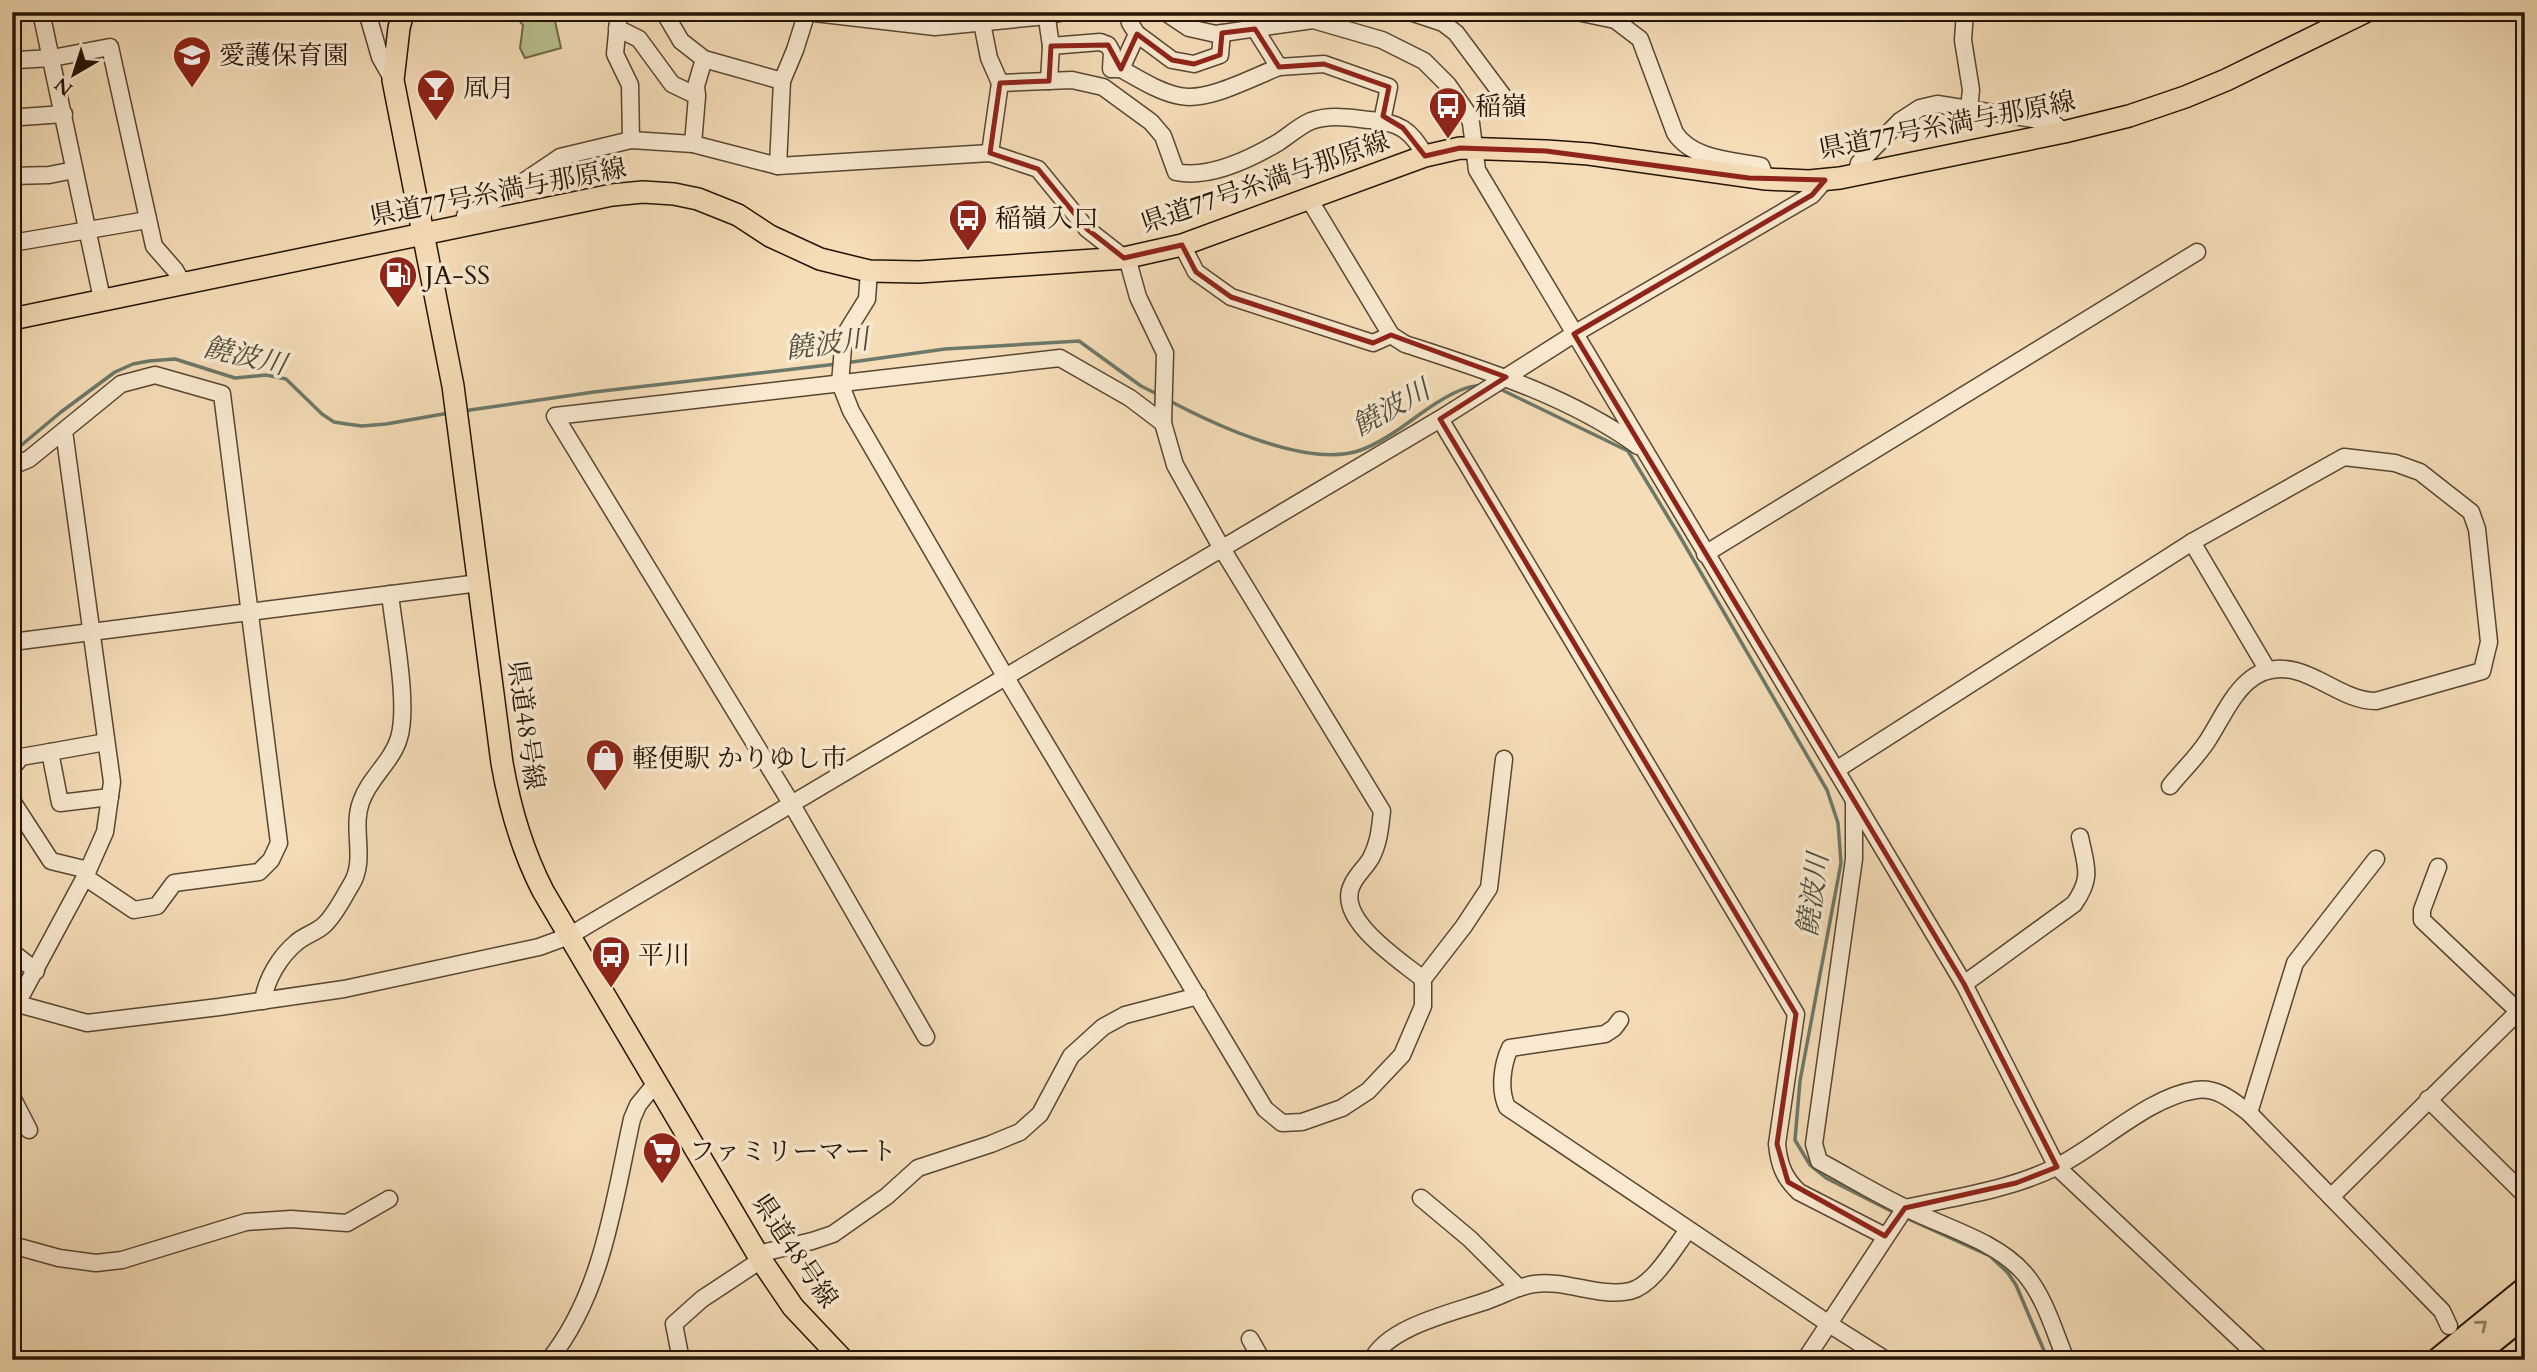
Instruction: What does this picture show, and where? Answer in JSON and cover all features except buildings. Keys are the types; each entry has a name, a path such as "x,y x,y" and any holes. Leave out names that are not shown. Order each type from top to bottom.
{"highway":[{"path":"2439,1360 2525,1290"},
{"path":"2468,1360 2525,1314"}],"main road":[{"name":"県道48号線","path":"403,12 398,28 393,80 453,386 502,763 513,821 534,874 759,1257 801,1316 843,1360"},
{"name":"県道77号糸満与那原線","path":"12,319 612,195 643,192 674,194 721,207 770,236 820,259 869,271 919,272 1124,258 1182,245 1425,156 1460,148 1589,154 1766,179 1825,180 2064,132 2129,116 2226,80 2365,12"}],"street":[{"path":"41,12 102,299"},
{"path":"367,12 380,57 393,80"},
{"path":"664,12 681,41 704,59 782,81"},
{"path":"778,166 782,81 806,12 935,27 1052,14 1049,81"},
{"path":"1128,12 1130,23 1137,34 1172,60 1195,64 1220,55 1222,33"},
{"path":"1165,12 1189,28 1222,33 1313,20 1382,40 1424,61 1448,85 1471,123 1477,170 1964,984 2057,1167 2262,1360"},
{"path":"1410,12 1443,23 1456,33 1509,104"},
{"path":"1577,12 1615,20 1640,39 1680,141 1703,154 1761,166 1766,179"},
{"path":"1965,12 1963,40 1971,90 1969,108"},
{"path":"618,20 639,39 672,84 697,96"},
{"path":"618,20 615,54 630,85 631,140"},
{"path":"982,23 989,58 1000,83 990,153"},
{"path":"1255,29 1279,67"},
{"path":"1103,87 1137,34"},
{"path":"1051,46 1100,42 1108,45 1116,69 1181,97 1203,96 1279,67 1324,64 1389,87 1382,121"},
{"path":"12,58 52,58 110,47 154,246 175,270 183,284"},
{"path":"693,144 696,86 704,59"},
{"path":"1000,83 1072,80 1103,87 1151,122 1163,136 1176,172 1207,171 1241,160 1278,142 1308,122 1329,116 1392,122 1419,143 1425,156"},
{"path":"1856,175 1858,163 1909,114 1937,104 2052,122 2064,132"},
{"path":"12,115 21,117 64,114"},
{"path":"465,226 465,216 498,199 560,157 631,140 693,144 778,166 990,153 1038,169 1087,229 1128,261 1138,297 1165,353 1163,422 1175,466 1221,547 1382,811 1380,837 1371,858 1352,885 1349,894 1351,908 1364,930 1423,979"},
{"path":"12,176 49,175 74,170"},
{"path":"64,431 112,782 106,832 36,971 14,1004 87,1023 263,1001 390,981 539,947 569,936 1440,419 1574,334 1812,195 1825,180"},
{"path":"1309,199 1391,335 1405,344 1506,377 1612,428 1643,449"},
{"path":"12,243 147,219"},
{"path":"1182,245 1196,272 1231,297 1373,343 1391,335"},
{"path":"1705,554 2197,252"},
{"path":"869,271 867,299 844,336 840,383 851,411 1005,676 1265,1109 1283,1123 1302,1122 1342,1108 1368,1091 1402,1055 1423,1006 1423,979 1489,888 1504,759"},
{"path":"926,1037 791,803 555,416 1060,358 1130,398 1163,422"},
{"path":"12,466 29,460 121,384 155,374 222,394 279,843 271,860 258,872 174,883 157,906 134,910 86,874 51,861 12,801"},
{"path":"1440,419 1796,1014 1777,1144 1779,1164 1788,1182 1799,1192 1885,1236"},
{"path":"1836,770 2192,542 2344,457 2395,463 2420,472 2471,512 2477,529 2488,642 2482,671 2376,701 2363,701 2295,671 2267,669 2252,678 2234,695 2207,741 2170,786"},
{"path":"2192,542 2267,669"},
{"path":"12,642 479,583"},
{"path":"263,1001 264,989 282,956 298,940 324,926 354,881 359,860 356,824 361,801 371,782 389,759 399,738 403,714 390,594"},
{"path":"12,768 20,757 106,741"},
{"path":"50,752 60,803 110,797"},
{"path":"1854,801 1854,859 1815,1152 1819,1161 1905,1208 1984,1244 2008,1258 2026,1275 2043,1303 2066,1360"},
{"path":"1964,984 2074,904 2086,887 2087,875 2080,837"},
{"path":"2249,1113 2294,963 2376,859"},
{"path":"2331,1197 2521,1008 2441,940 2423,920 2422,910 2438,867"},
{"path":"12,952 36,971"},
{"path":"681,1360 674,1324 702,1299 759,1257 833,1234 887,1196 918,1168 1020,1132 1040,1114 1071,1056 1103,1027 1125,1015 1198,996"},
{"path":"1620,1020 1605,1034 1510,1048 1504,1061 1503,1099 1507,1107 1886,1360"},
{"path":"549,1360 582,1307 602,1252 632,1119 638,1105 656,1083"},
{"path":"1805,1360 1905,1208 2017,1183 2057,1167 2160,1102 2196,1090 2213,1090 2249,1113 2442,1311 2449,1326"},
{"path":"12,1097 29,1130"},
{"path":"2428,1099 2525,1195"},
{"path":"1421,1198 1471,1239 1518,1288"},
{"path":"12,1245 59,1258 96,1263 122,1260 246,1222 291,1219 348,1223 389,1199"},
{"path":"1372,1360 1375,1352 1391,1338 1449,1312 1536,1283 1614,1292 1632,1291 1648,1282 1688,1230"},
{"path":"1250,1339 1262,1360"}],"highlighted area":[{"path":"1255,29 1279,67 1324,64 1389,87 1383,116 1403,128 1425,156 1460,148 1546,151 1749,178 1825,180 1812,195 1574,334 1964,984 2057,1167 2016,1183 1905,1208 1885,1236 1788,1182 1777,1144 1796,1014 1440,419 1506,377 1391,335 1373,343 1231,297 1196,272 1182,245 1124,258 1087,229 1038,169 990,153 1000,83 1049,81 1051,46 1108,45 1121,69 1137,34 1172,60 1194,64 1220,55 1222,33"}],"green space":[{"path":"512,12 553,12 561,48 525,58 520,48 523,25"}],"waterway":[{"name":"饒波川","path":"845,363 945,349 1079,341 1141,386 1159,395"},
{"name":"饒波川","path":"12,453 115,372 149,361 175,359 235,378 266,375 286,379 334,422 362,426 449,413"},
{"name":"饒波川","path":"463,411 594,392 837,364"},
{"name":"饒波川","path":"1168,400 1263,442 1316,454 1340,454 1375,444 1438,402 1466,388 1482,386"},
{"name":"饒波川","path":"1500,389 1628,451 1827,790 1838,823 1841,863 1800,1081 1795,1140 1810,1165 1826,1178 1897,1214"},
{"name":"饒波川","path":"1904,1217 1990,1256 2008,1273 2016,1285 2048,1360"}],"place":[{"name":"愛護保育園","path":"192,89"},
{"name":"凮月","path":"436,122"},
{"name":"稲嶺","path":"1448,140"},
{"name":"稲嶺入口","path":"968,252"},
{"name":"JA-SS","path":"398,309"},
{"name":"軽便駅 かりゆし市","path":"605,792"},
{"name":"平川","path":"611,989"},
{"name":"ファミリーマート","path":"662,1185"}]}
